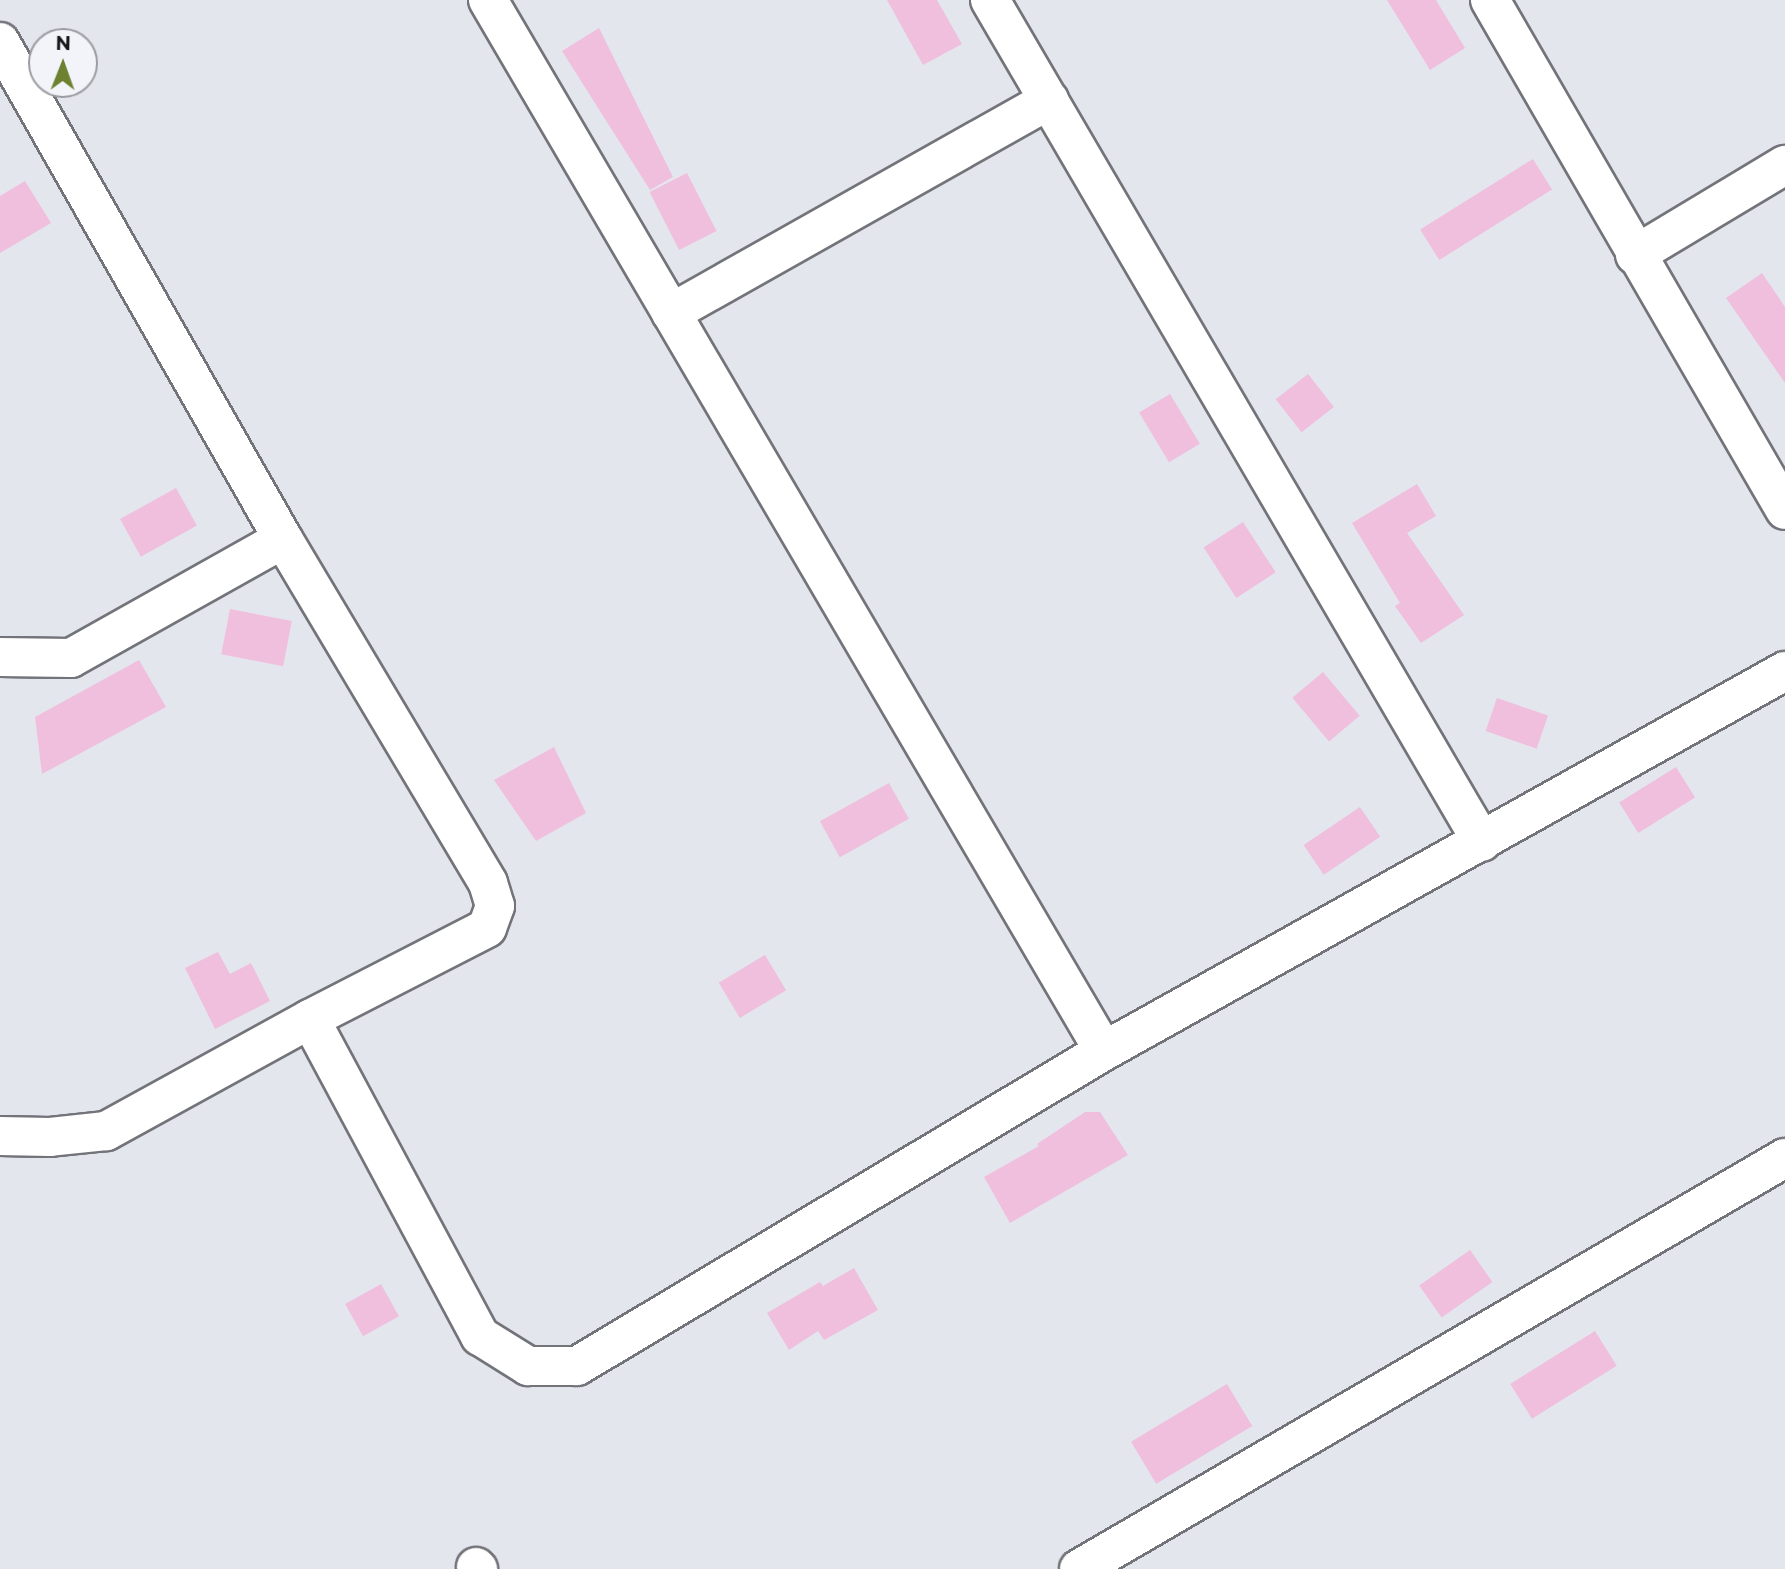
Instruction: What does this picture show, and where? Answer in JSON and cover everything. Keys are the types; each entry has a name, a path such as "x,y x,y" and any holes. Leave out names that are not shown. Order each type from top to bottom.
{"street":[{"path":"488,0 1104,1051"},
{"path":"990,0 1482,842"},
{"path":"1490,0 1635,255 1785,510"},
{"path":"0,42 283,539 488,883 495,906 487,928 310,1019 106,1131 50,1137 0,1136"},
{"path":"671,313 1049,100"},
{"path":"1635,255 1785,164"},
{"path":"0,657 71,658 283,539"},
{"path":"310,1019 480,1336 528,1366 577,1366 1104,1051 1785,671"},
{"path":"1079,1569 1785,1158"}],"building":[{"path":"887,0 937,0 962,44 923,65"},
{"path":"1387,0 1436,0 1465,48 1430,70"},
{"path":"599,28 673,177 650,190 562,51"},
{"path":"1533,159 1552,190 1439,260 1420,229"},
{"path":"687,173 717,231 679,250 650,192"},
{"path":"25,181 51,223 0,253 0,196"},
{"path":"1762,273 1785,307 1785,383 1726,298"},
{"path":"1308,374 1334,407 1302,432 1276,399"},
{"path":"1170,394 1200,444 1169,462 1139,413"},
{"path":"1417,484 1436,516 1407,533 1464,615 1421,643 1395,606 1400,603 1352,523"},
{"path":"176,488 197,526 141,557 120,519"},
{"path":"1243,522 1276,572 1236,598 1204,548"},
{"path":"230,609 292,621 283,666 221,654"},
{"path":"139,660 166,707 42,774 35,717"},
{"path":"1323,672 1360,716 1329,741 1292,698"},
{"path":"1497,698 1548,716 1537,749 1486,731"},
{"path":"554,747 586,813 536,841 494,780"},
{"path":"1676,767 1695,798 1638,833 1619,803"},
{"path":"889,783 909,819 840,857 820,821"},
{"path":"1360,807 1380,837 1324,875 1304,845"},
{"path":"218,952 230,974 251,963 270,1001 215,1029 185,968"},
{"path":"765,955 786,990 740,1018 719,983"},
{"path":"1085,1112 1100,1112 1128,1155 1010,1223 984,1177 1039,1146 1037,1144"},
{"path":"1470,1250 1492,1282 1442,1318 1419,1286"},
{"path":"854,1268 878,1310 824,1340 818,1331 789,1350 767,1313 820,1282 823,1286"},
{"path":"381,1284 399,1316 363,1336 345,1304"},
{"path":"1595,1331 1617,1366 1532,1419 1510,1384"},
{"path":"1227,1384 1252,1426 1156,1484 1131,1442"}]}
